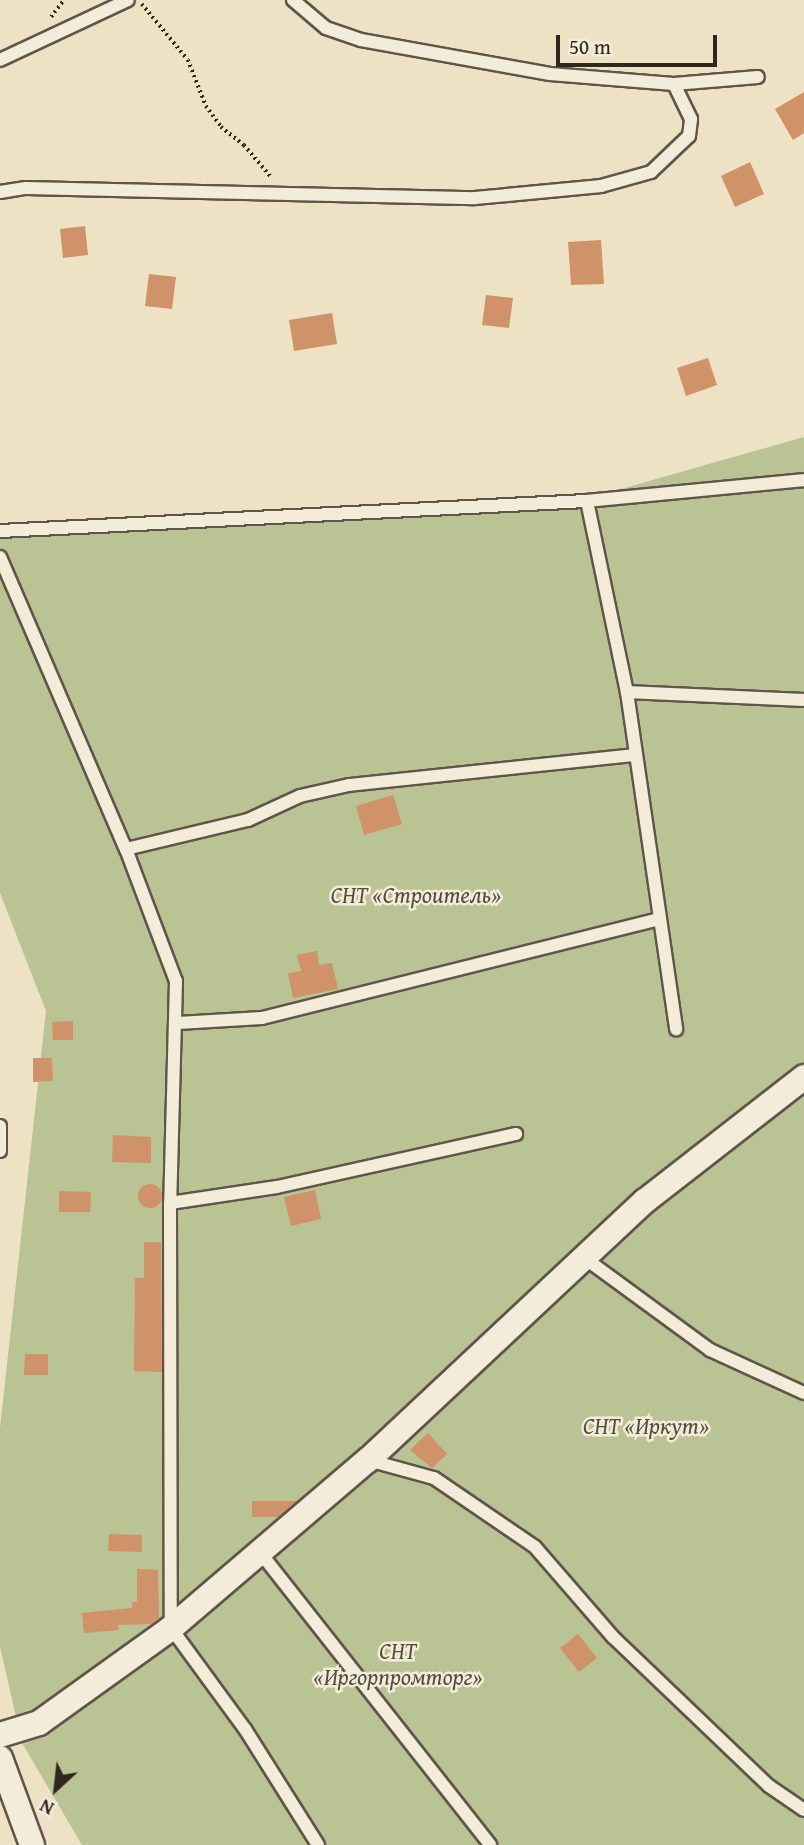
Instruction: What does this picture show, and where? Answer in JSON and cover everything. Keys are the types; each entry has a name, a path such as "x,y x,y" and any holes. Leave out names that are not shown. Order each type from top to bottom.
{"street":[{"path":"0,1735 39,1723 171,1628 258,1549 368,1460 645,1201 804,1077"},
{"path":"0,1758 32,1845"}],"lane":[{"path":"0,60 128,0"},
{"path":"293,0 327,28 360,40 550,74 674,84 758,78"},
{"path":"0,192 278,192 475,198 601,186 651,172 689,136 691,120 674,84"},
{"path":"0,531 587,501 804,481"},
{"path":"587,501 627,692 634,755 676,1029"},
{"path":"0,557 126,849 176,981 178,1023 170,1203 171,1628 245,1729 318,1845"},
{"path":"627,692 804,700"},
{"path":"126,849 247,820 300,796 349,785 634,755"},
{"path":"178,1023 262,1018 660,919"},
{"path":"0,1126 0,1151"},
{"path":"170,1203 277,1187 516,1134"},
{"path":"583,1257 710,1350 804,1393"},
{"path":"368,1460 434,1478 535,1546 613,1637 769,1786 799,1795 804,1810"},
{"path":"258,1549 490,1845"}],"path":[{"path":"139,0 188,60 206,106 220,127 265,167 278,192"}],"green space":[{"name":"СНТ «Строитель»","path":"804,437 804,1845 82,1845 22,1743 0,1647 0,1428 46,1011 0,893 0,525 600,495"}],"building":[{"path":"804,92 804,133 793,140 775,109"},
{"path":"750,162 764,194 735,207 721,176"},
{"path":"85,226 88,255 63,258 60,229"},
{"path":"601,240 604,284 571,285 568,242"},
{"path":"149,274 176,277 172,309 145,306"},
{"path":"486,295 513,298 509,328 482,325"},
{"path":"332,313 337,344 294,351 289,320"},
{"path":"708,358 717,385 686,396 677,368"},
{"path":"393,795 402,824 364,835 356,806"},
{"path":"317,951 319,965 332,963 338,989 293,998 288,973 301,971 297,955"},
{"path":"73,1021 73,1040 53,1040 52,1022"},
{"path":"33,1058 52,1058 53,1081 33,1082"},
{"path":"113,1135 151,1137 151,1163 112,1162"},
{"path":"150,1184 161,1191 162,1196 155,1207 150,1208 139,1201 138,1196 145,1185"},
{"path":"315,1190 321,1219 291,1226 284,1197"},
{"path":"59,1191 91,1192 90,1212 59,1212"},
{"path":"144,1242 161,1242 162,1372 134,1371 135,1278 144,1278"},
{"path":"25,1354 48,1354 48,1375 24,1375"},
{"path":"428,1433 447,1454 432,1468 410,1450"},
{"path":"252,1501 297,1501 278,1517 252,1517"},
{"path":"109,1534 142,1535 142,1552 108,1551"},
{"path":"137,1569 158,1570 159,1618 151,1624 118,1625 119,1630 84,1633 82,1613 132,1608 132,1602 137,1602"},
{"path":"578,1634 597,1658 579,1672 560,1648"}],"park label":[{"name":"СНТ «Иркут»","path":"646,1426"},
{"name":"СНТ «Иргорпромторг»","path":"398,1664"}]}
